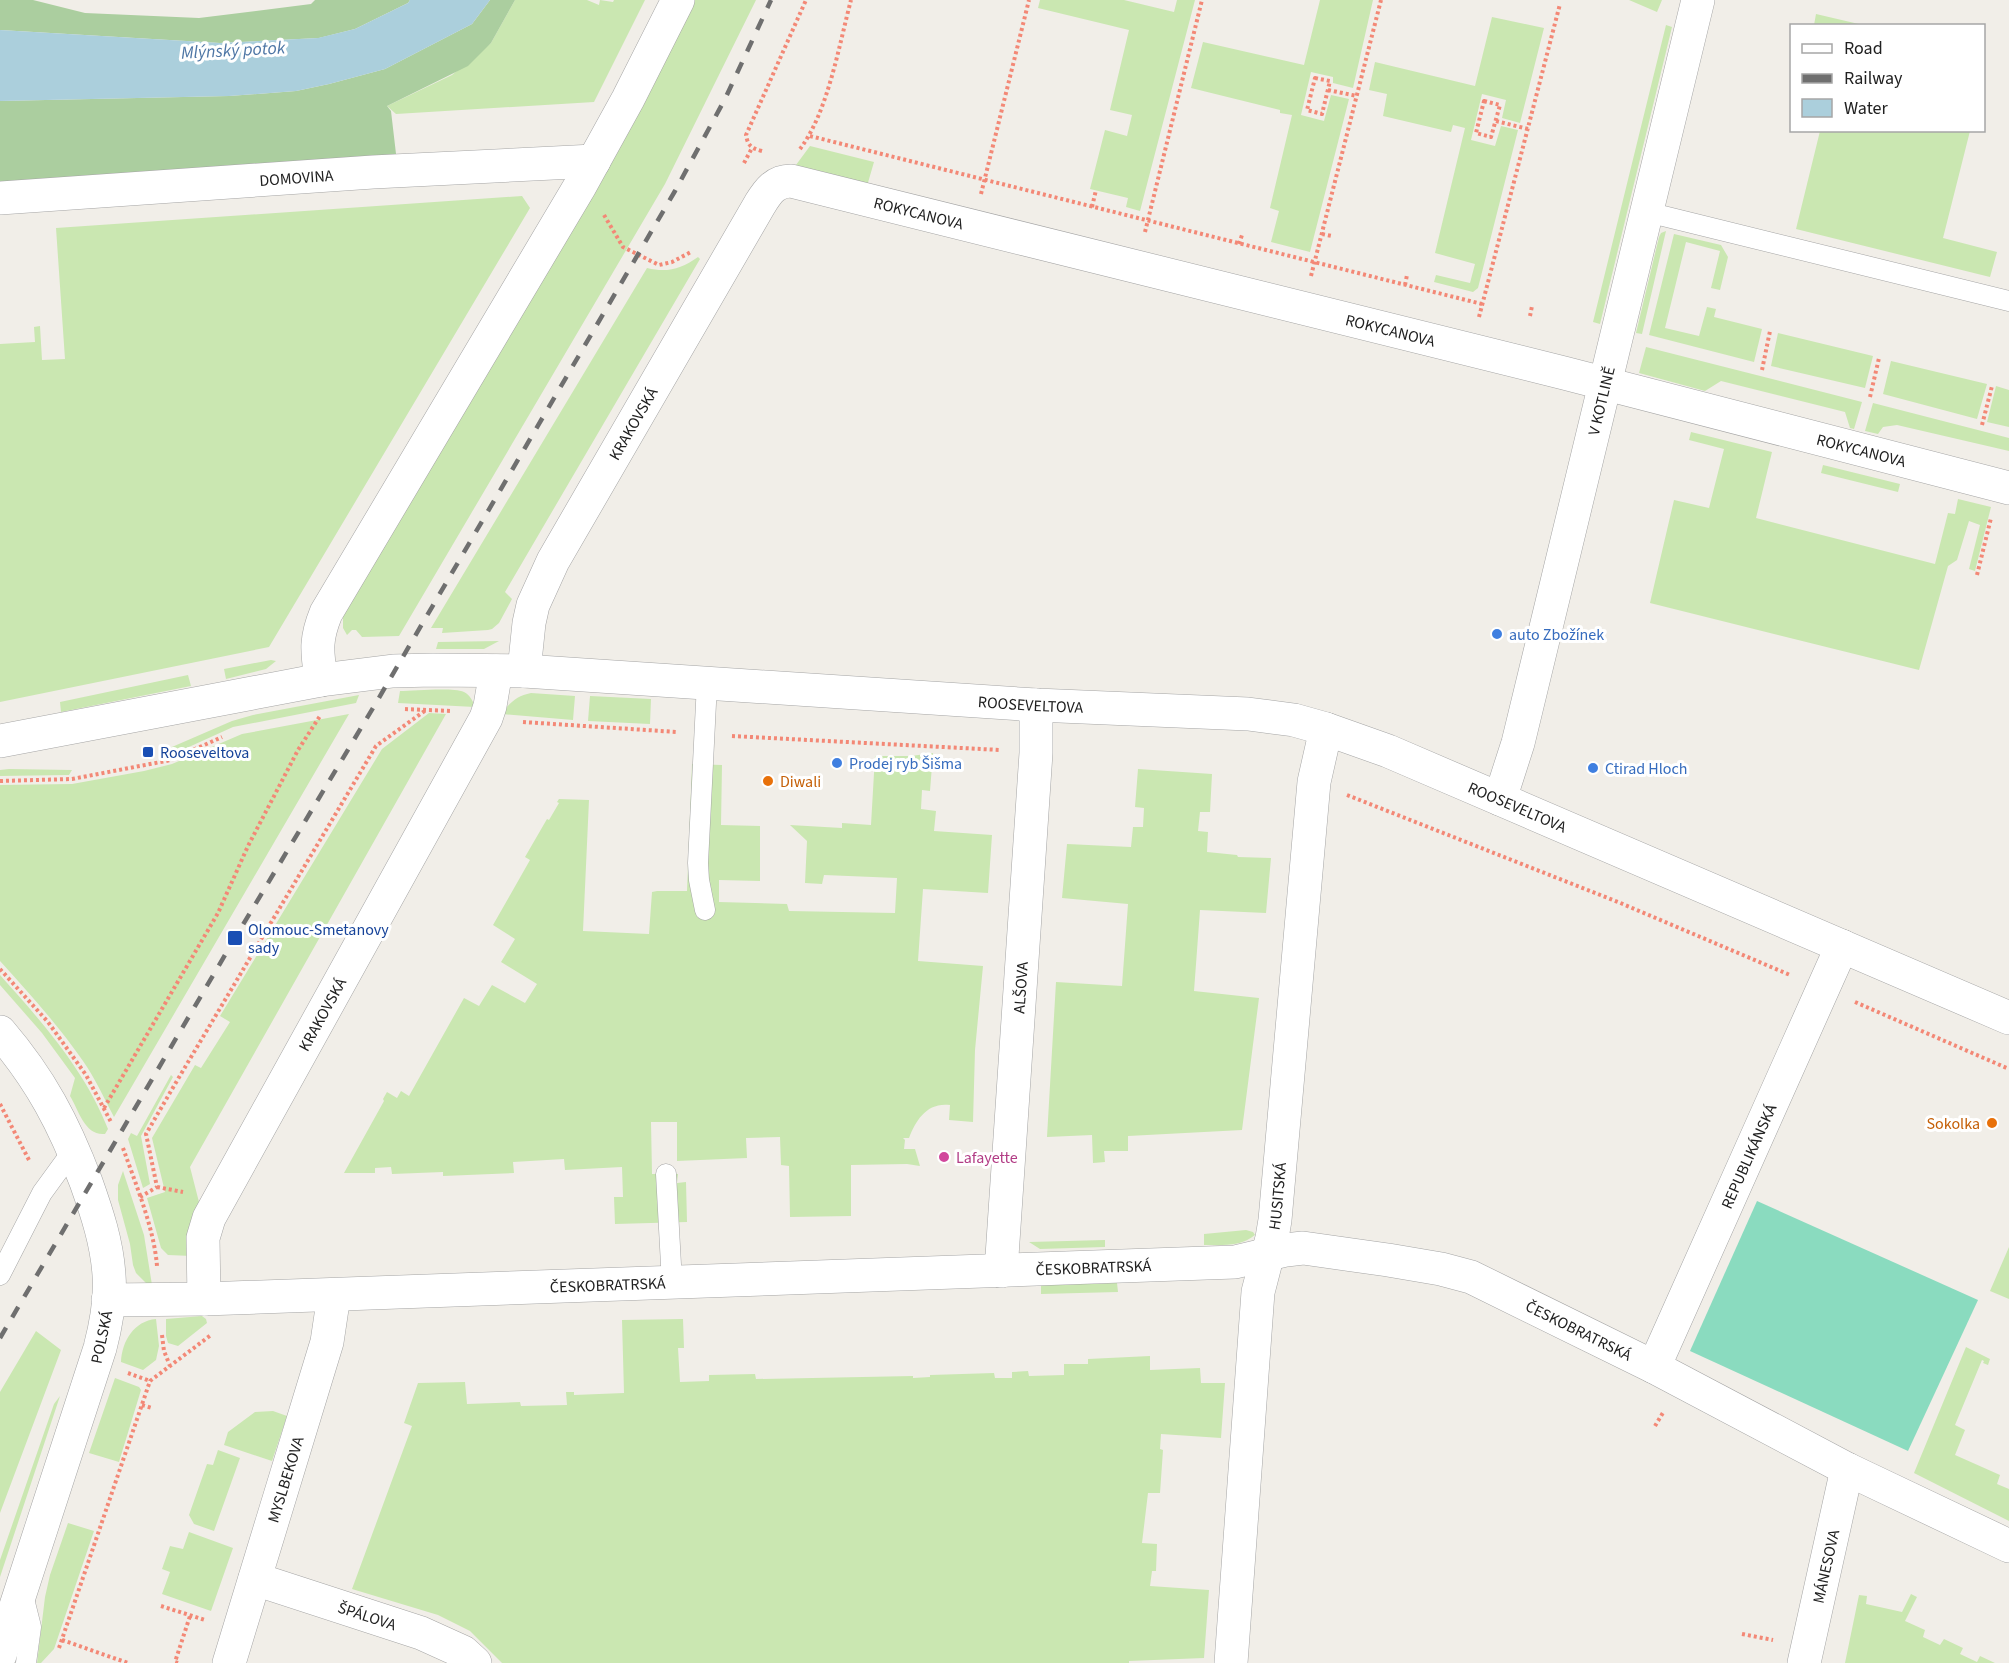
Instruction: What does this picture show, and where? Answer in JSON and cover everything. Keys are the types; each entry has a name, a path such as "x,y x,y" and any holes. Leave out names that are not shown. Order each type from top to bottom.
{"street":[{"path":"321,680 316,648 326,613 587,174 678,0"},
{"name":"V KOTLINĚ","path":"1500,799 1518,743 1698,0"},
{"name":"DOMOVINA","path":"0,198 390,171 587,174"},
{"name":"ROKYCANOVA","path":"773,186 783,181 791,181 1605,384 2009,488"},
{"name":"KRAKOVSKÁ","path":"204,1299 203,1238 208,1218 486,718 490,706 510,671 529,623 533,605 546,576 760,204 773,186"},
{"name":"ROOSEVELTOVA","path":"0,741 321,680 393,671 510,671 1036,705 1248,714 1294,720 1388,751 1842,946 2007,1013"},
{"name":"ALŠOVA","path":"1001,1271 1036,753 1036,705"},
{"name":"HUSITSKÁ","path":"1231,1663 1258,1292 1275,1220 1314,782 1326,729"},
{"name":"REPUBLIKÁNSKÁ","path":"1654,1367 1842,946"},
{"name":"POLSKÁ","path":"0,1032 14,1059 46,1094 74,1149 98,1215 106,1247 109,1277 103,1336 96,1362 0,1654"},
{"name":"ČESKOBRATRSKÁ","path":"108,1300 334,1295 1235,1262 1286,1250 1319,1249 1430,1267 1471,1277 1654,1367 1847,1469 2009,1546"},
{"name":"MYSLBEKOVA","path":"229,1663 327,1342 334,1295"},
{"name":"MÁNESOVA","path":"1804,1663 1847,1469"},
{"name":"ŠPÁLOVA","path":"255,1579 421,1633 463,1652 475,1663"}],"lane":[{"path":"1647,212 2009,301"},
{"path":"705,910 698,863 707,683"},
{"path":"0,1275 42,1193 74,1149"},
{"path":"666,1174 672,1283"},
{"path":"22,1589 31,1627 26,1663"}],"path":[{"path":"740,169 752,148 747,144 746,135 806,0"},
{"path":"773,186 810,136 827,89 851,0"},
{"path":"972,226 986,179 1029,0"},
{"path":"1136,267 1202,0"},
{"path":"1315,263 1381,0"},
{"path":"810,136 1482,304 1560,4"},
{"path":"1315,78 1330,81 1328,90 1322,114 1307,110 1315,78"},
{"path":"1328,90 1357,96"},
{"path":"1484,100 1500,105 1496,121 1491,137 1476,133 1484,100"},
{"path":"1496,121 1528,129"},
{"path":"587,174 598,203 623,247 658,265 672,262 692,252"},
{"path":"1092,207 1096,190"},
{"path":"1322,234 1332,236"},
{"path":"1239,244 1242,235"},
{"path":"1493,266 1500,267"},
{"path":"1405,285 1407,275"},
{"path":"1530,316 1532,306"},
{"path":"1762,369 1770,331"},
{"path":"1870,397 1880,358"},
{"path":"1982,425 1992,386"},
{"path":"1977,576 1992,515"},
{"path":"397,708 461,712"},
{"path":"157,1187 146,1134 376,746 426,710"},
{"path":"104,1108 218,913 248,846 298,750 321,715 310,717"},
{"path":"521,722 703,735 1008,751"},
{"path":"0,781 72,779 171,760 227,735"},
{"path":"1314,782 1618,902 2009,1069"},
{"path":"0,969 48,1022 86,1075 111,1122"},
{"path":"0,1104 38,1178 42,1193"},
{"path":"123,1148 155,1250 158,1272"},
{"path":"140,1197 157,1187 189,1193"},
{"path":"162,1329 164,1351 170,1366"},
{"path":"57,1655 150,1381 214,1332"},
{"path":"128,1373 150,1381"},
{"path":"142,1405 152,1408"},
{"path":"1655,1426 1667,1405"},
{"path":"161,1606 214,1624"},
{"path":"178,1663 175,1662 190,1616"},
{"path":"1742,1634 1776,1640"},
{"path":"62,1640 128,1663"},
{"path":"118,1660 120,1654"}],"green space":[{"path":"0,0 33,0 85,13 199,18 311,4 315,0 410,0 355,29 319,38 220,43 0,30"},
{"path":"490,0 515,0 491,43 468,66 387,106 391,111 398,171 0,197 0,101 229,96 296,91 385,69 472,24"},
{"path":"515,0 587,0 599,5 600,0 613,2 614,0 645,0 594,102 396,114 387,106 452,75 491,43"},
{"path":"693,0 756,0 665,184 399,636 362,637 356,630 352,630 347,635 343,628 343,614 386,539 426,477"},
{"path":"1040,0 1124,0 1174,12 1177,0 1195,0 1140,211 1126,207 1128,198 1090,189 1105,130 1127,136 1132,115 1110,110 1129,30 1038,8"},
{"path":"1320,0 1373,0 1353,88 1333,83 1333,77 1311,72 1301,115 1324,121 1331,95 1349,99 1310,252 1271,242 1279,211 1270,208 1292,115 1191,88 1203,42 1304,65"},
{"path":"1629,0 1662,0 1657,12"},
{"path":"1816,14 1859,24 1814,24"},
{"path":"1492,17 1544,28 1520,123 1502,118 1506,100 1482,94 1471,140 1495,146 1501,126 1518,130 1478,288 1473,292 1434,282 1436,275 1470,283 1475,264 1435,253 1465,128 1453,125 1451,132 1383,116 1387,94 1369,90 1375,62 1475,86"},
{"path":"1666,25 1672,27 1600,324 1593,322"},
{"path":"1820,132 1970,132 1943,238 1997,252 1990,277 1796,229"},
{"path":"810,146 874,162 867,186 793,169"},
{"path":"522,196 530,208 269,647 0,702 0,344 35,342 34,327 40,326 42,360 65,359 56,228"},
{"path":"1666,231 1642,334 1636,333 1659,237"},
{"path":"1674,234 1721,245 1728,257 1720,290 1711,288 1720,251 1686,242 1665,328 1699,336 1707,307 1716,309 1714,317 1762,329 1754,362 1649,335"},
{"path":"698,257 700,259 505,592 512,599 499,623 488,630 442,633 443,628 431,628 647,268 674,269"},
{"path":"1778,333 1873,356 1865,388 1771,366"},
{"path":"1646,347 1862,402 1854,429 1850,428 1845,412 1721,381 1705,391 1639,373"},
{"path":"1891,361 1987,384 1977,419 1883,394"},
{"path":"1996,386 2009,390 2009,427 1987,422"},
{"path":"1873,403 2009,438 2009,451 1897,425 1883,427 1878,434 1865,431"},
{"path":"1691,432 1772,452 1756,518 1935,564 1948,513 1955,514 1958,499 1991,507 1975,571 1969,569 1980,525 1969,521 1957,560 1948,566 1919,670 1650,603 1674,500 1709,508 1724,449 1689,440"},
{"path":"1823,465 1900,484 1898,492 1821,473"},
{"path":"499,641 484,649 436,649 438,642"},
{"path":"276,661 266,669 226,679 224,669"},
{"path":"188,675 191,686 61,712 60,702"},
{"path":"442,689 464,692 475,707 398,703 400,691"},
{"path":"531,693 575,696 573,720 501,714 514,700"},
{"path":"359,695 356,703 233,727 169,756 165,750 232,721 253,715"},
{"path":"590,696 651,699 650,724 588,721"},
{"path":"429,713 446,714 190,1167 200,1206 192,1256 168,1255 161,1248 147,1198 165,1192 152,1138 195,1065 201,1068 230,1022 220,1016 382,749"},
{"path":"349,714 114,1117 92,1074 73,1048 0,961 0,785 72,784 144,771 172,764 242,734"},
{"path":"933,753 930,791 922,790 921,809 936,811 934,831 992,835 988,893 923,889 918,961 983,966 975,1050 973,1122 949,1120 950,1105 935,1106 919,1119 909,1138 903,1138 905,1140 904,1149 915,1149 920,1166 907,1164 851,1165 851,1216 790,1217 789,1166 781,1165 780,1137 746,1138 747,1158 677,1161 677,1122 651,1122 652,1174 678,1174 677,1183 686,1182 687,1222 615,1224 614,1197 623,1197 622,1167 565,1170 564,1159 513,1162 514,1173 443,1176 443,1172 392,1174 391,1167 375,1168 375,1173 344,1173 387,1092 397,1098 401,1091 409,1096 464,998 479,1006 492,985 525,1003 537,984 501,962 515,939 493,925 530,860 525,857 559,803 557,802 559,799 589,800 583,931 649,934 652,892 687,891 692,764 722,765 721,825 760,826 760,881 719,880 719,902 787,904 789,911 895,913 897,878 824,875 822,884 805,883 807,841 790,825 842,828 842,823 871,825 875,756 911,756"},
{"path":"1138,769 1212,774 1210,812 1200,812 1198,831 1208,832 1207,852 1237,855 1238,857 1271,858 1266,913 1200,910 1194,991 1259,998 1242,1130 1128,1136 1128,1151 1104,1151 1105,1162 1093,1163 1092,1135 1047,1137 1056,982 1122,986 1128,904 1062,898 1067,844 1131,847 1133,827 1143,827 1144,808 1135,807"},
{"path":"0,770 72,770 69,775 0,776"},
{"path":"0,975 47,1029 75,1067 108,1129 105,1134 92,1131 83,1121 70,1096 75,1078 42,1033 0,985"},
{"path":"171,1075 173,1077 141,1136 150,1184 143,1188 128,1139 131,1133 137,1136"},
{"path":"123,1171 144,1235 152,1285 146,1283 136,1273 133,1265 118,1200 118,1185"},
{"path":"1757,1201 1978,1300 1908,1451 1690,1351"},
{"path":"1246,1230 1255,1235 1243,1242 1204,1245 1204,1234"},
{"path":"1105,1240 1105,1247 1040,1249 1029,1242"},
{"path":"2009,1247 2009,1299 1990,1291"},
{"path":"1117,1283 1118,1292 1041,1294 1041,1285"},
{"path":"202,1316 207,1323 178,1346 168,1343 166,1319"},
{"path":"156,1319 159,1346 156,1360 143,1370 121,1362 124,1347 131,1333 141,1324"},
{"path":"683,1319 684,1348 678,1348 680,1382 709,1381 709,1375 755,1374 756,1379 913,1376 913,1378 930,1377 930,1375 994,1373 995,1378 1012,1378 1012,1372 1028,1371 1029,1376 1064,1375 1064,1364 1088,1364 1088,1359 1150,1356 1150,1370 1200,1368 1201,1383 1225,1383 1221,1438 1161,1434 1160,1449 1163,1450 1160,1493 1148,1493 1142,1543 1157,1544 1156,1571 1152,1571 1150,1586 1209,1590 1204,1658 1129,1661 1129,1663 502,1663 470,1631 438,1615 352,1589 412,1426 404,1423 418,1383 465,1382 467,1404 520,1402 521,1406 567,1405 566,1392 574,1392 574,1395 624,1393 622,1320"},
{"path":"36,1331 61,1350 0,1513 0,1392"},
{"path":"1966,1347 1990,1359 1988,1365 1982,1360 1955,1425 1965,1430 1955,1455 2000,1475 1997,1484 2009,1489 2009,1521 1914,1473"},
{"path":"115,1378 139,1387 141,1390 119,1462 89,1453"},
{"path":"60,1396 0,1577 0,1560 54,1404"},
{"path":"273,1411 287,1416 272,1461 224,1445 228,1432 255,1412"},
{"path":"218,1450 240,1458 214,1531 194,1524 189,1515 207,1464 213,1465"},
{"path":"68,1523 94,1531 54,1649 41,1663 37,1663 45,1597"},
{"path":"189,1532 233,1548 211,1611 162,1594 170,1572 162,1569 170,1546 183,1549"},
{"path":"1911,1594 1917,1597 1905,1621 1925,1630 1923,1637 1940,1645 1944,1639 1963,1648 1960,1654 1977,1662 1980,1656 1995,1663 1845,1663 1859,1595 1867,1596 1866,1604 1902,1612"}],"water":[{"name":"Mlýnský potok","path":"410,0 490,0 472,24 385,69 296,91 229,96 0,101 0,30 220,43 318,38 355,29"}],"railway":[{"path":"0,1338 373,708 675,191 725,99 771,0"}],"place":[{"name":"auto Zbožínek","path":"1497,634"},
{"name":"Rooseveltova","path":"148,752"},
{"name":"Prodej ryb Šišma","path":"837,763"},
{"name":"Ctirad Hloch","path":"1593,768"},
{"name":"Diwali","path":"768,781"},
{"name":"Olomouc-Smetanovy sady","path":"235,938"},
{"name":"Sokolka","path":"1992,1123"},
{"name":"Lafayette","path":"944,1157"}]}
